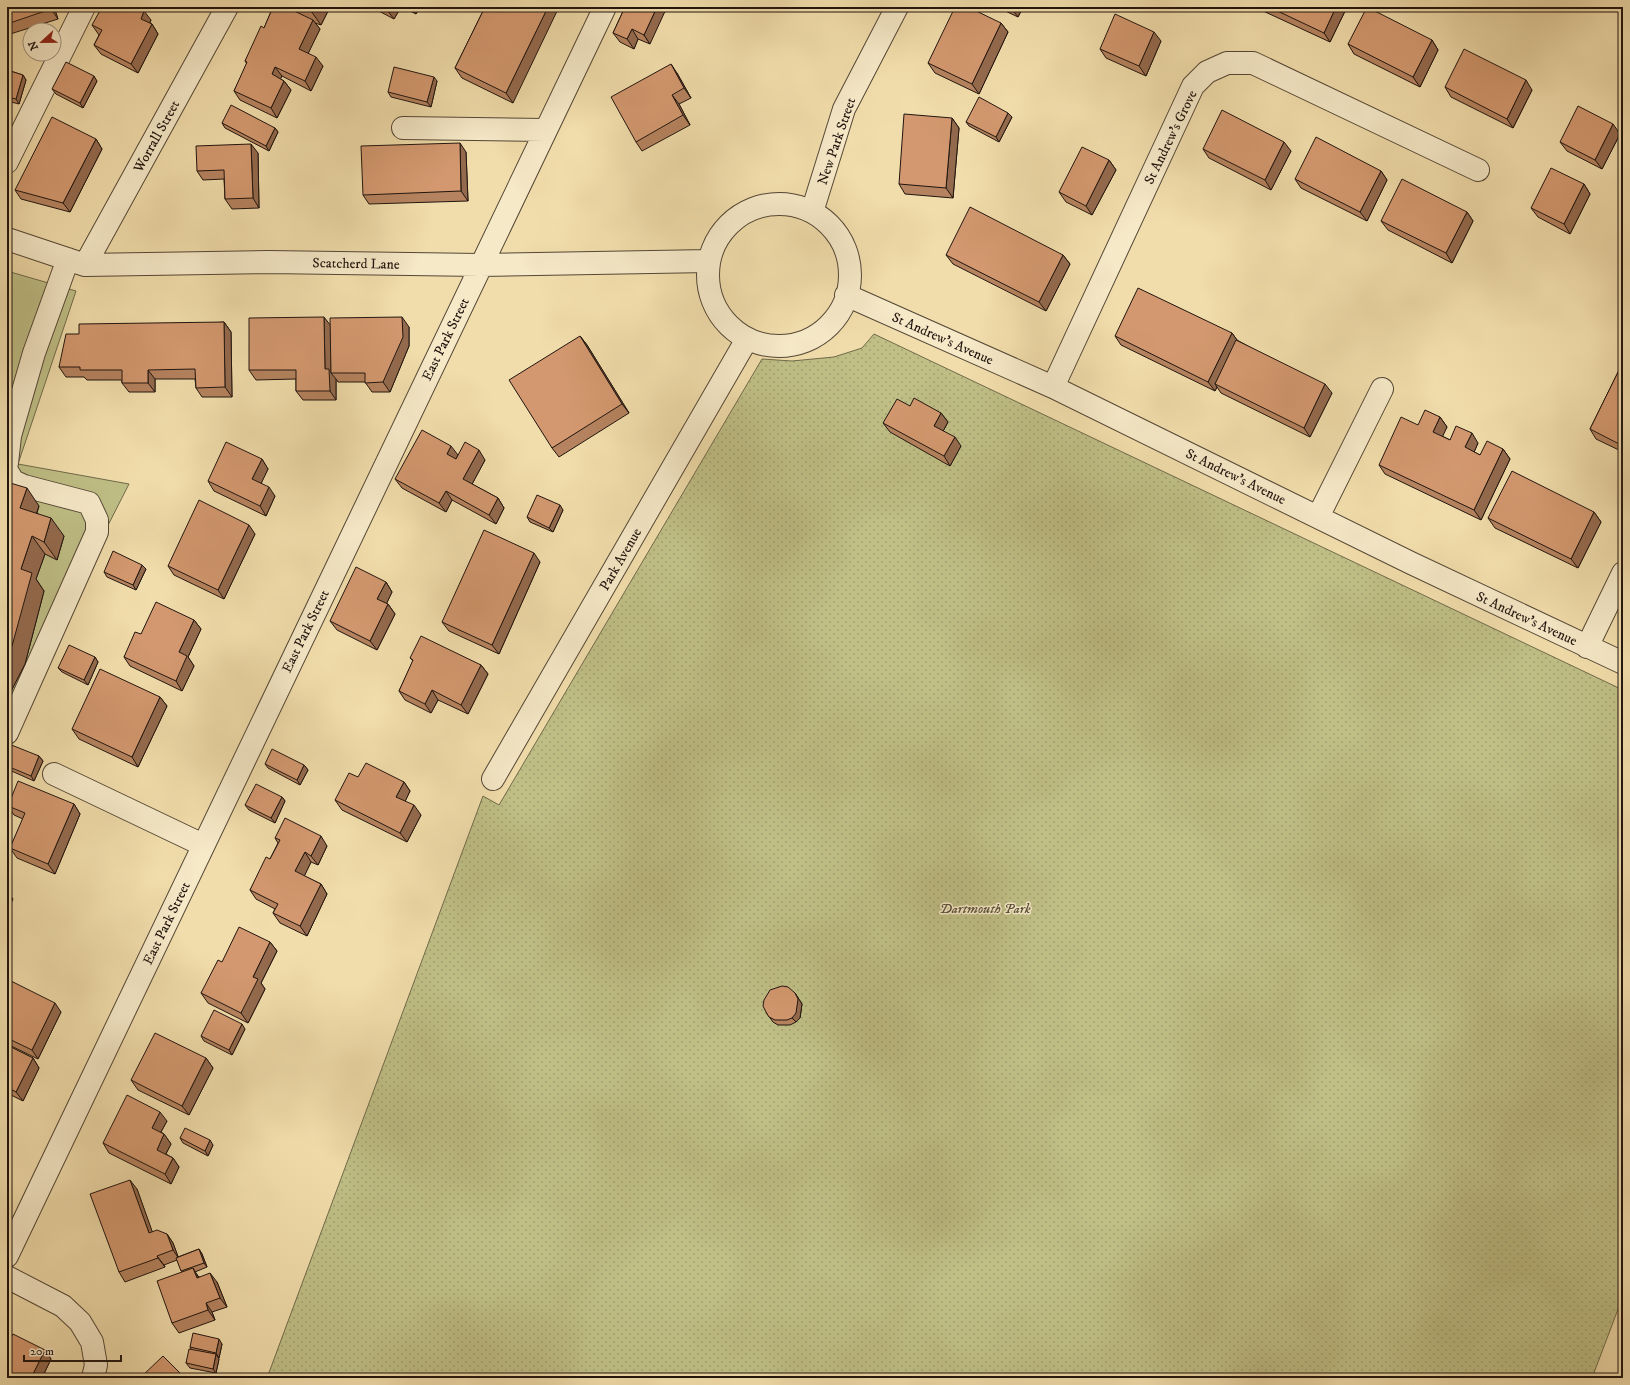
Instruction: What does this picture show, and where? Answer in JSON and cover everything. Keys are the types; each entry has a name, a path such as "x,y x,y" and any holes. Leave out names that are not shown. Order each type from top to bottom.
{"street":[{"path":"7,162 84,7"},
{"name":"Worrall Street","path":"7,463 10,436 34,353 77,262 227,7"},
{"name":"East Park Street","path":"7,1256 480,265 605,7"},
{"name":"New Park Street","path":"812,212 844,109 897,7"},
{"name":"St Andrew's Grove","path":"1053,387 1194,86 1207,72 1227,63 1253,63 1478,170"},
{"path":"403,128 545,130"},
{"path":"766,204 787,204 812,212 832,228 846,250 850,272 849,284 840,311 834,321 819,334 802,342 774,346 747,339 728,325 714,306 708,284 709,261 714,243 734,219 766,204"},
{"name":"Scatcherd Lane","path":"7,239 77,262 268,262 480,265 709,261"},
{"name":"St Andrew's Avenue","path":"846,295 1053,387 1623,664"},
{"name":"Park Avenue","path":"493,779 747,339"},
{"path":"1318,517 1382,389"},
{"path":"7,471 13,481 24,486 89,503 97,520 97,532 7,733"},
{"path":"1588,647 1623,573"},
{"path":"54,774 203,845"},
{"path":"7,1277 63,1306 80,1322 92,1342 96,1365 93,1378"}],"green space":[{"path":"7,271 76,291 18,464 129,484 7,724"},
{"name":"Dartmouth Park","path":"874,334 1623,690 1623,1296 1592,1378 267,1378 483,796 499,805 762,359 792,361 834,357 862,348"}],"building":[{"path":"7,7 51,7 51,9 7,24"},
{"path":"102,7 137,7 144,11 141,19 152,24 131,64 94,45 102,30 92,25"},
{"path":"273,7 286,7 313,20 299,49 316,57 305,81 275,67 272,74 284,81 271,108 234,91 247,62 245,61 261,26 264,28"},
{"path":"302,7 313,7 311,11"},
{"path":"382,7 389,7 387,10"},
{"path":"485,7 548,7 506,93 455,68"},
{"path":"625,7 657,7 644,35 632,29 627,39 613,33"},
{"path":"955,7 968,7 1001,23 972,84 928,63"},
{"path":"1269,7 1336,7 1324,33"},
{"path":"1367,7 1432,40 1413,77 1348,44"},
{"path":"1115,14 1154,32 1139,66 1100,49"},
{"path":"1464,49 1526,80 1507,119 1445,87"},
{"path":"66,62 94,76 80,103 52,89"},
{"path":"671,64 684,88 672,95 683,115 636,142 611,97"},
{"path":"394,67 434,77 427,102 388,92"},
{"path":"7,70 23,75 16,99 7,97"},
{"path":"979,97 1008,113 996,137 966,122"},
{"path":"231,105 275,128 266,146 222,123"},
{"path":"1578,106 1613,124 1595,160 1560,142"},
{"path":"1222,110 1284,142 1265,180 1203,149"},
{"path":"904,114 952,118 946,188 899,184"},
{"path":"52,117 96,139 63,203 15,190"},
{"path":"1316,137 1381,171 1360,212 1295,179"},
{"path":"460,143 461,191 363,195 361,146"},
{"path":"251,144 253,198 225,199 224,170 197,171 196,146"},
{"path":"1082,147 1109,160 1086,206 1059,192"},
{"path":"1551,168 1584,184 1564,224 1531,208"},
{"path":"1402,179 1467,212 1446,253 1381,221"},
{"path":"970,207 1063,255 1039,302 946,255"},
{"path":"1138,288 1232,333 1208,382 1115,336"},
{"path":"324,317 325,369 329,369 330,391 296,391 296,370 249,370 249,318"},
{"path":"402,317 403,337 383,382 365,383 365,373 331,373 330,318"},
{"path":"224,322 225,387 196,388 195,369 148,370 148,383 122,383 122,370 80,370 80,367 59,367 66,334 79,334 79,324"},
{"path":"580,336 622,404 552,448 509,380"},
{"path":"1236,340 1325,384 1304,428 1215,384"},
{"path":"1623,362 1623,446 1590,429"},
{"path":"914,398 941,413 934,426 955,437 944,456 883,423 897,399 910,406"},
{"path":"1425,410 1440,417 1433,432 1450,440 1456,426 1472,433 1465,447 1480,455 1487,441 1503,449 1474,510 1379,465 1401,417 1418,425"},
{"path":"422,430 451,446 447,454 456,459 465,442 479,450 463,479 498,498 489,515 446,491 439,503 395,479"},
{"path":"226,442 262,459 252,479 269,487 260,506 208,481"},
{"path":"1512,471 1594,512 1571,559 1488,518"},
{"path":"7,482 27,488 20,508 51,518 44,542 32,536 21,569 32,573 12,646 7,656"},
{"path":"537,495 560,505 549,528 527,517"},
{"path":"199,500 249,525 218,590 168,566"},
{"path":"484,530 534,553 492,645 442,622"},
{"path":"113,551 142,565 133,585 104,572"},
{"path":"356,567 386,582 377,599 388,604 370,641 330,621"},
{"path":"156,602 194,620 179,652 187,656 176,681 124,657 135,632 141,634"},
{"path":"421,636 481,665 461,705 432,690 425,704 399,691 413,660 410,658"},
{"path":"69,645 95,657 84,680 58,668"},
{"path":"100,669 160,697 132,757 72,729"},
{"path":"9,744 39,756 31,776 7,766 7,749"},
{"path":"272,749 304,765 297,780 265,764"},
{"path":"366,763 404,782 396,797 414,805 400,833 335,800 349,773 358,777"},
{"path":"18,781 74,804 48,864 10,848 25,813 8,806"},
{"path":"256,784 282,797 271,818 245,805"},
{"path":"285,818 321,836 311,856 305,852 295,871 321,884 300,926 273,913 278,904 250,890 266,857 270,859 280,840 275,838"},
{"path":"239,927 270,942 253,977 258,979 241,1013 201,993 218,960 222,962"},
{"path":"7,979 55,1003 32,1050 7,1038"},
{"path":"782,986 788,987 795,993 798,999 796,1013 792,1018 787,1020 775,1020 769,1017 766,1012 763,1006 764,1000 770,990"},
{"path":"214,1010 242,1024 229,1050 201,1036"},
{"path":"155,1033 206,1058 182,1106 131,1080"},
{"path":"7,1045 33,1058 16,1092 7,1087"},
{"path":"127,1095 160,1112 152,1128 164,1134 157,1150 173,1158 165,1174 103,1143"},
{"path":"185,1128 210,1140 205,1151 180,1138"},
{"path":"130,1180 149,1233 157,1230 167,1234 173,1250 157,1256 158,1258 119,1272 90,1194"},
{"path":"199,1249 204,1263 181,1271 176,1258"},
{"path":"193,1268 197,1278 210,1273 220,1298 206,1303 208,1310 172,1323 157,1281"},
{"path":"193,1333 219,1339 216,1353 190,1347"},
{"path":"13,1334 45,1350 31,1378 9,1378 11,1375 7,1373 7,1345"},
{"path":"189,1349 216,1354 213,1369 186,1363"},
{"path":"163,1356 185,1378 140,1378"}]}
